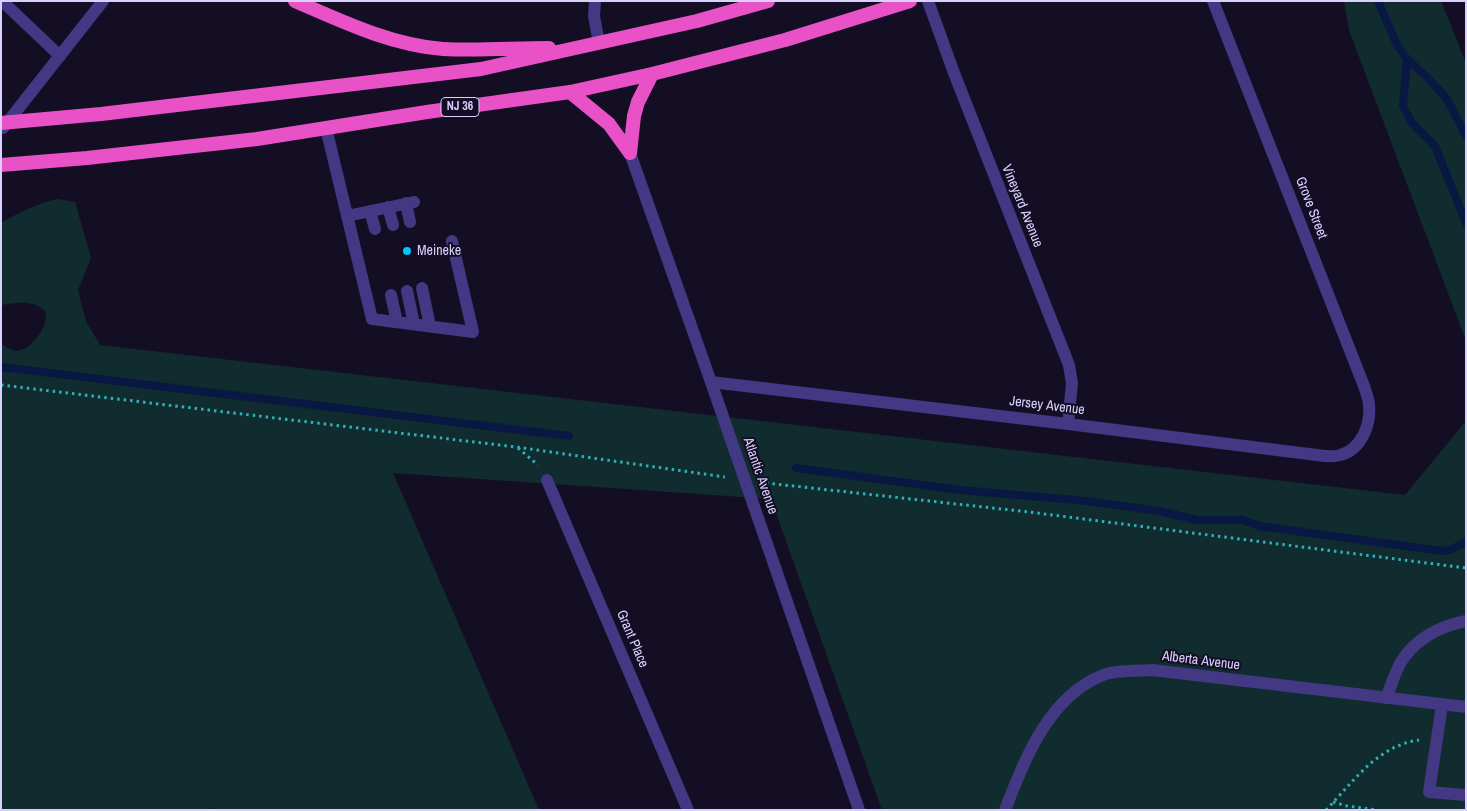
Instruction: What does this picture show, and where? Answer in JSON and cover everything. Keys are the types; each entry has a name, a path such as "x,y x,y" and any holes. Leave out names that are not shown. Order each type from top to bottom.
{"highway":[{"path":"294,1 364,30 409,43 442,49 575,48"},
{"path":"3,125 481,69 697,21 737,5 768,1"},
{"name":"NJ 36","path":"1,165 86,158 247,140 570,92 652,74 785,40 910,1"},
{"path":"630,153 634,116 638,102 652,74"},
{"path":"570,92 609,124 630,153"}],"street":[{"path":"2,1 60,56"},
{"path":"3,125 103,1"},
{"path":"595,1 594,16 599,43"},
{"name":"Vineyard Avenue","path":"928,1 954,73 1069,365 1072,383 1068,424"},
{"name":"Grove Street","path":"1213,1 1364,386 1370,409 1366,428"},
{"path":"326,128 372,319 473,332 452,240"},
{"name":"Atlantic Avenue","path":"630,153 859,810"},
{"path":"347,216 410,203 410,222"},
{"path":"388,207 393,225"},
{"path":"370,211 375,229"},
{"path":"422,288 430,326"},
{"path":"407,292 414,324"},
{"path":"391,295 398,322"},
{"name":"Jersey Avenue","path":"711,382 1325,456 1341,455 1354,447 1362,439 1366,428"},
{"name":"Grant Place","path":"547,480 688,810"},
{"path":"1386,698 1400,662 1408,652 1428,635 1466,621"},
{"name":"Alberta Avenue","path":"1005,810 1022,765 1051,716 1077,688 1104,674 1152,670 1466,707"},
{"path":"1442,705 1429,792 1466,795"}],"path":[{"path":"1,385 516,447 733,478"},
{"path":"516,447 540,467 547,480"},
{"path":"766,483 1029,512 1466,568"},
{"path":"1326,810 1366,767 1387,750 1404,742 1437,737"},
{"path":"1333,802 1378,810"}],"green space":[{"path":"1344,1 1441,1 1466,63 1466,341 1349,30"},
{"path":"58,199 75,202 91,258 78,290 86,321 100,345 1405,495 1466,421 1466,810 882,810 771,499 393,473 539,810 214,810 213,808 208,810 1,810 1,344 16,351 26,348 36,340 46,319 45,311 30,303 1,305 1,223 29,208"}],"waterway":[{"path":"1378,1 1397,45 1407,59 1403,106 1412,123 1435,146 1466,223"},
{"path":"1407,59 1447,99 1466,136"},
{"path":"1,367 569,436"},
{"path":"796,468 960,490 1087,501 1159,511 1197,520 1243,520 1259,526 1442,551 1452,549 1466,542"}],"place":[{"name":"Meineke","path":"407,251"}]}
